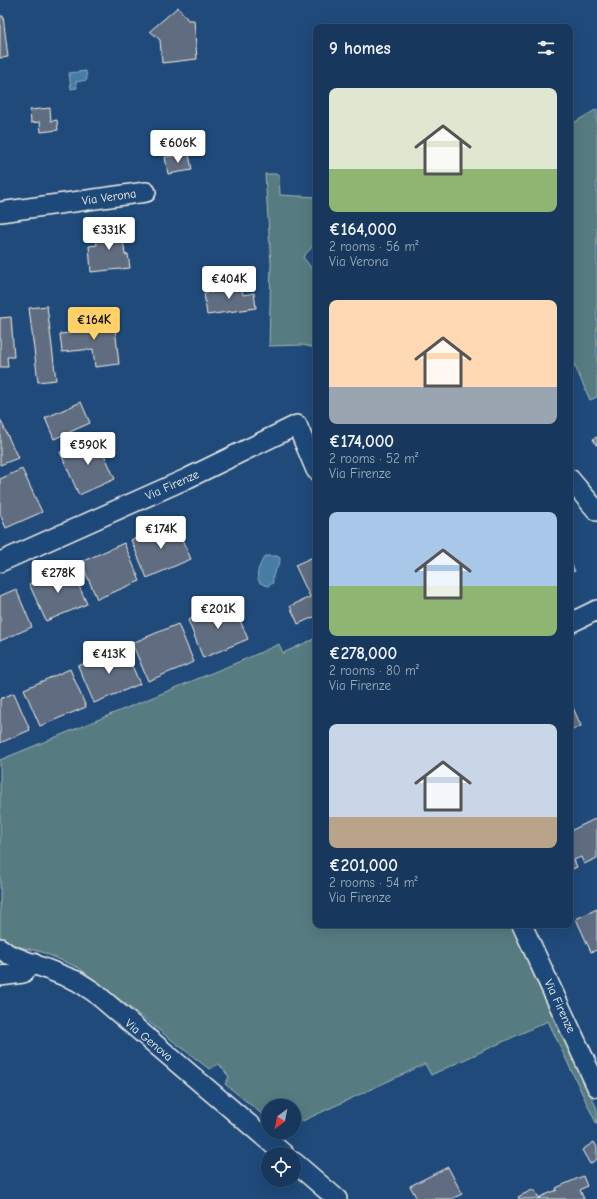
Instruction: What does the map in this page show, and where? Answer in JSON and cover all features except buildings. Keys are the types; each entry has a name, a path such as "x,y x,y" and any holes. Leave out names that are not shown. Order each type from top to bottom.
{"street":[{"name":"Via Verona","path":"0,212 146,192"},
{"name":"Via Firenze","path":"0,562 186,479 297,425 313,463"},
{"path":"573,483 597,511"},
{"path":"573,622 597,610"},
{"name":"Via Firenze","path":"523,928 597,1087"},
{"name":"Via Genova","path":"0,948 8,954 77,981 94,992 276,1147"},
{"path":"0,976 23,973 33,964"},
{"path":"301,1168 337,1199"}],"green space":[{"path":"597,109 597,397 590,400 573,362 573,123"},
{"path":"265,174 279,174 280,195 313,197 313,246 303,257 313,270 313,347 302,345 269,346 271,263"},
{"path":"313,639 313,928 514,928 597,1109 597,1125 548,1021 431,1075 425,1064 301,1122 301,1099 261,1099 261,1113 225,1084 229,1077 219,1064 209,1069 79,968 42,952 7,944 0,939 0,760 279,644 283,653"}],"water":[{"path":"86,71 87,80 76,82 77,88 71,89 69,73"},
{"path":"265,556 277,556 280,558 279,564 273,575 273,583 268,586 260,583 258,580 260,566"}]}
